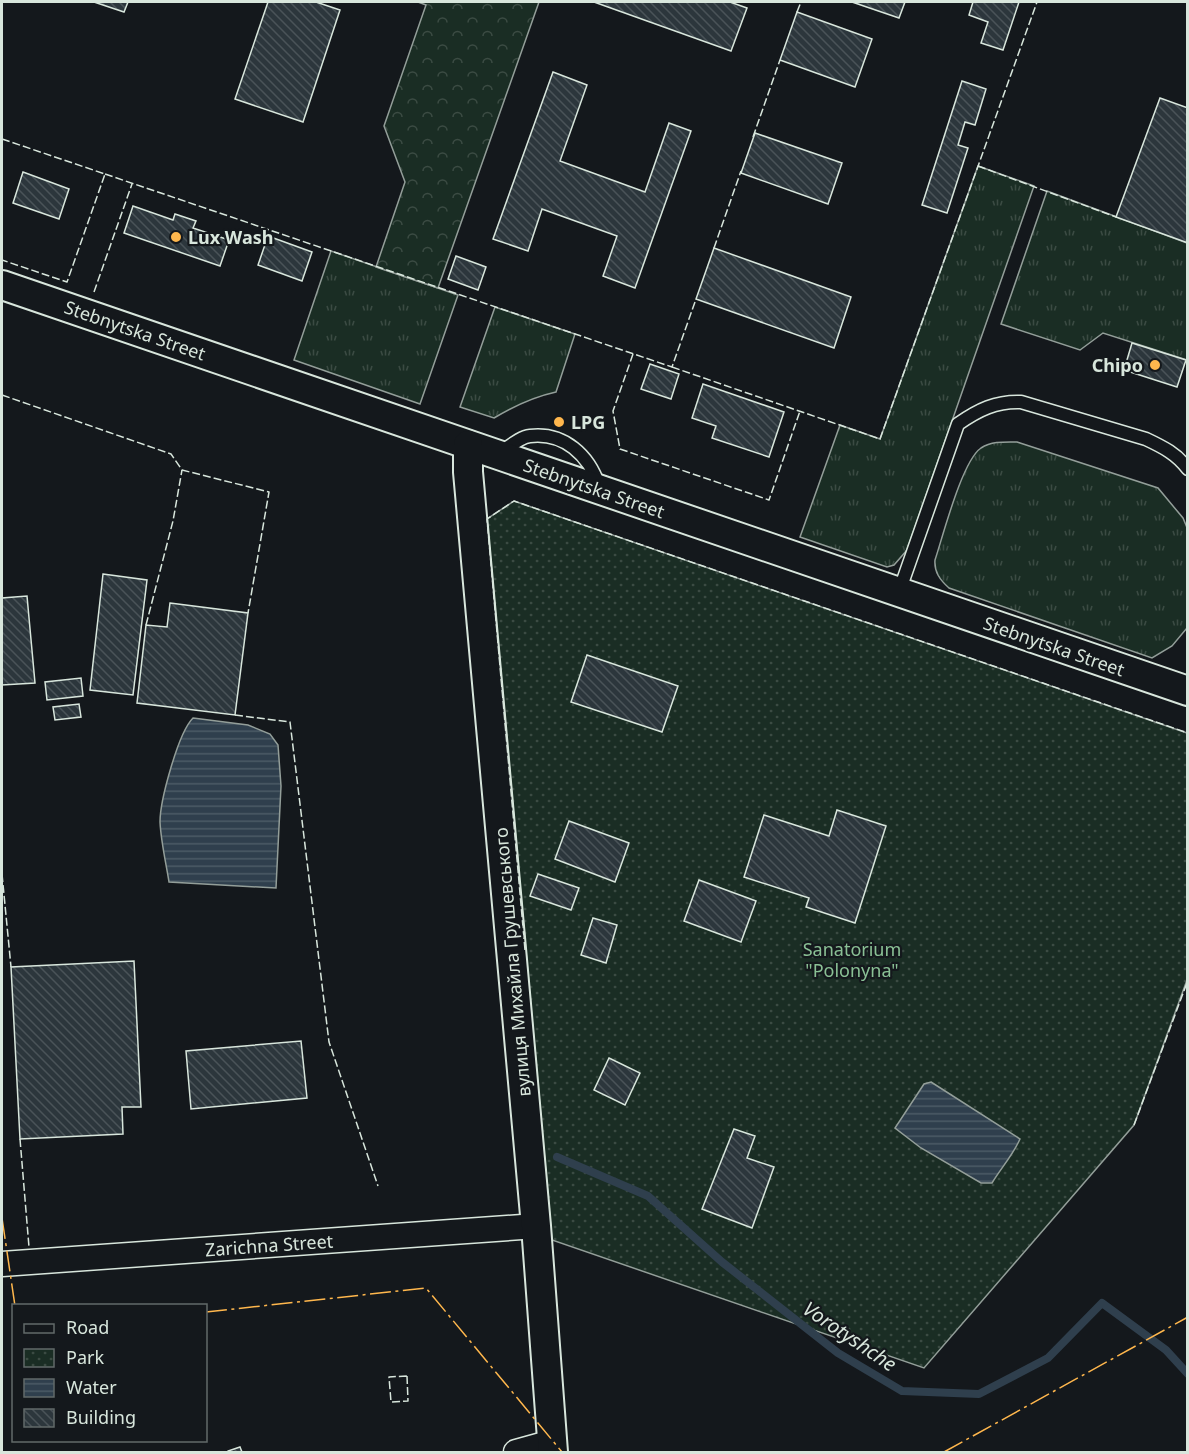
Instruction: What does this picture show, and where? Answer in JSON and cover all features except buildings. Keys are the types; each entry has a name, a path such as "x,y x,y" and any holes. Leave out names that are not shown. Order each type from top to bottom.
{"street":[{"name":"Stebnytska Street","path":"2,285 468,458 496,454 1188,691"},
{"name":"вулиця Михайла Грушевського","path":"468,458 536,1226 552,1447"},
{"name":"Zarichna Street","path":"2,1264 536,1226"},
{"path":"516,1452 552,1447"}],"lane":[{"path":"899,592 958,424 984,408 1001,403 1021,402 1146,439 1165,447 1188,469"}],"green space":[{"path":"418,2 539,2 438,288 376,267 405,182 384,126 426,5"},
{"path":"978,166 1034,186 907,550 894,565 887,567 800,537 840,425 880,439"},
{"path":"1047,191 1187,243 1187,360 1103,333 1080,350 1001,324"},
{"path":"331,251 458,295 420,404 294,360"},
{"path":"495,307 575,334 556,392 524,402 494,418 460,407"},
{"path":"999,442 1017,442 1158,488 1183,518 1188,530 1187,628 1172,646 1152,658 949,588 940,579 935,560 967,468 981,448"},
{"name":"Sanatorium \"Polonyna\"","path":"514,501 1187,733 1187,980 1134,1125 924,1368 552,1240 487,519"}],"water":[{"path":"193,718 248,725 270,734 278,745 281,786 276,888 169,882 161,837 161,812 166,784 176,752"},
{"path":"931,1082 1020,1139 992,1183 981,1183 921,1148 895,1128 924,1084"}],"waterway":[{"name":"Vorotyshche","path":"557,1157 648,1196 722,1262 838,1353 902,1391 979,1394 1048,1358 1102,1303 1166,1350 1188,1374"}],"fence":[{"path":"797,12 801,2"},
{"path":"672,367 880,439 1037,2"},
{"path":"753,137 780,60"},
{"path":"2,139 105,174 67,282 2,260"},
{"path":"978,166 1116,217"},
{"path":"714,248 741,171"},
{"path":"105,174 672,367 696,299"},
{"path":"94,292 132,184"},
{"path":"633,354 613,411 620,449 769,500 800,411"},
{"path":"2,395 171,454 182,470 269,492 248,613"},
{"path":"146,625 173,521 182,470"},
{"path":"525,950 487,519 514,501 1188,733"},
{"path":"235,715 290,722 329,1042 378,1186"},
{"path":"2,874 11,967"},
{"path":"1134,1125 1188,980"},
{"path":"20,1139 29,1247"},
{"path":"407,1376 408,1401 391,1402 389,1377 407,1376"}],"power":[{"path":"2,1218 15,1304"},
{"path":"207,1312 426,1288 562,1452"},
{"path":"944,1452 1188,1317"}],"place":[{"name":"Lux Wash","path":"176,237"},
{"name":"Chipo","path":"1155,365"},
{"name":"LPG","path":"559,422"}]}
